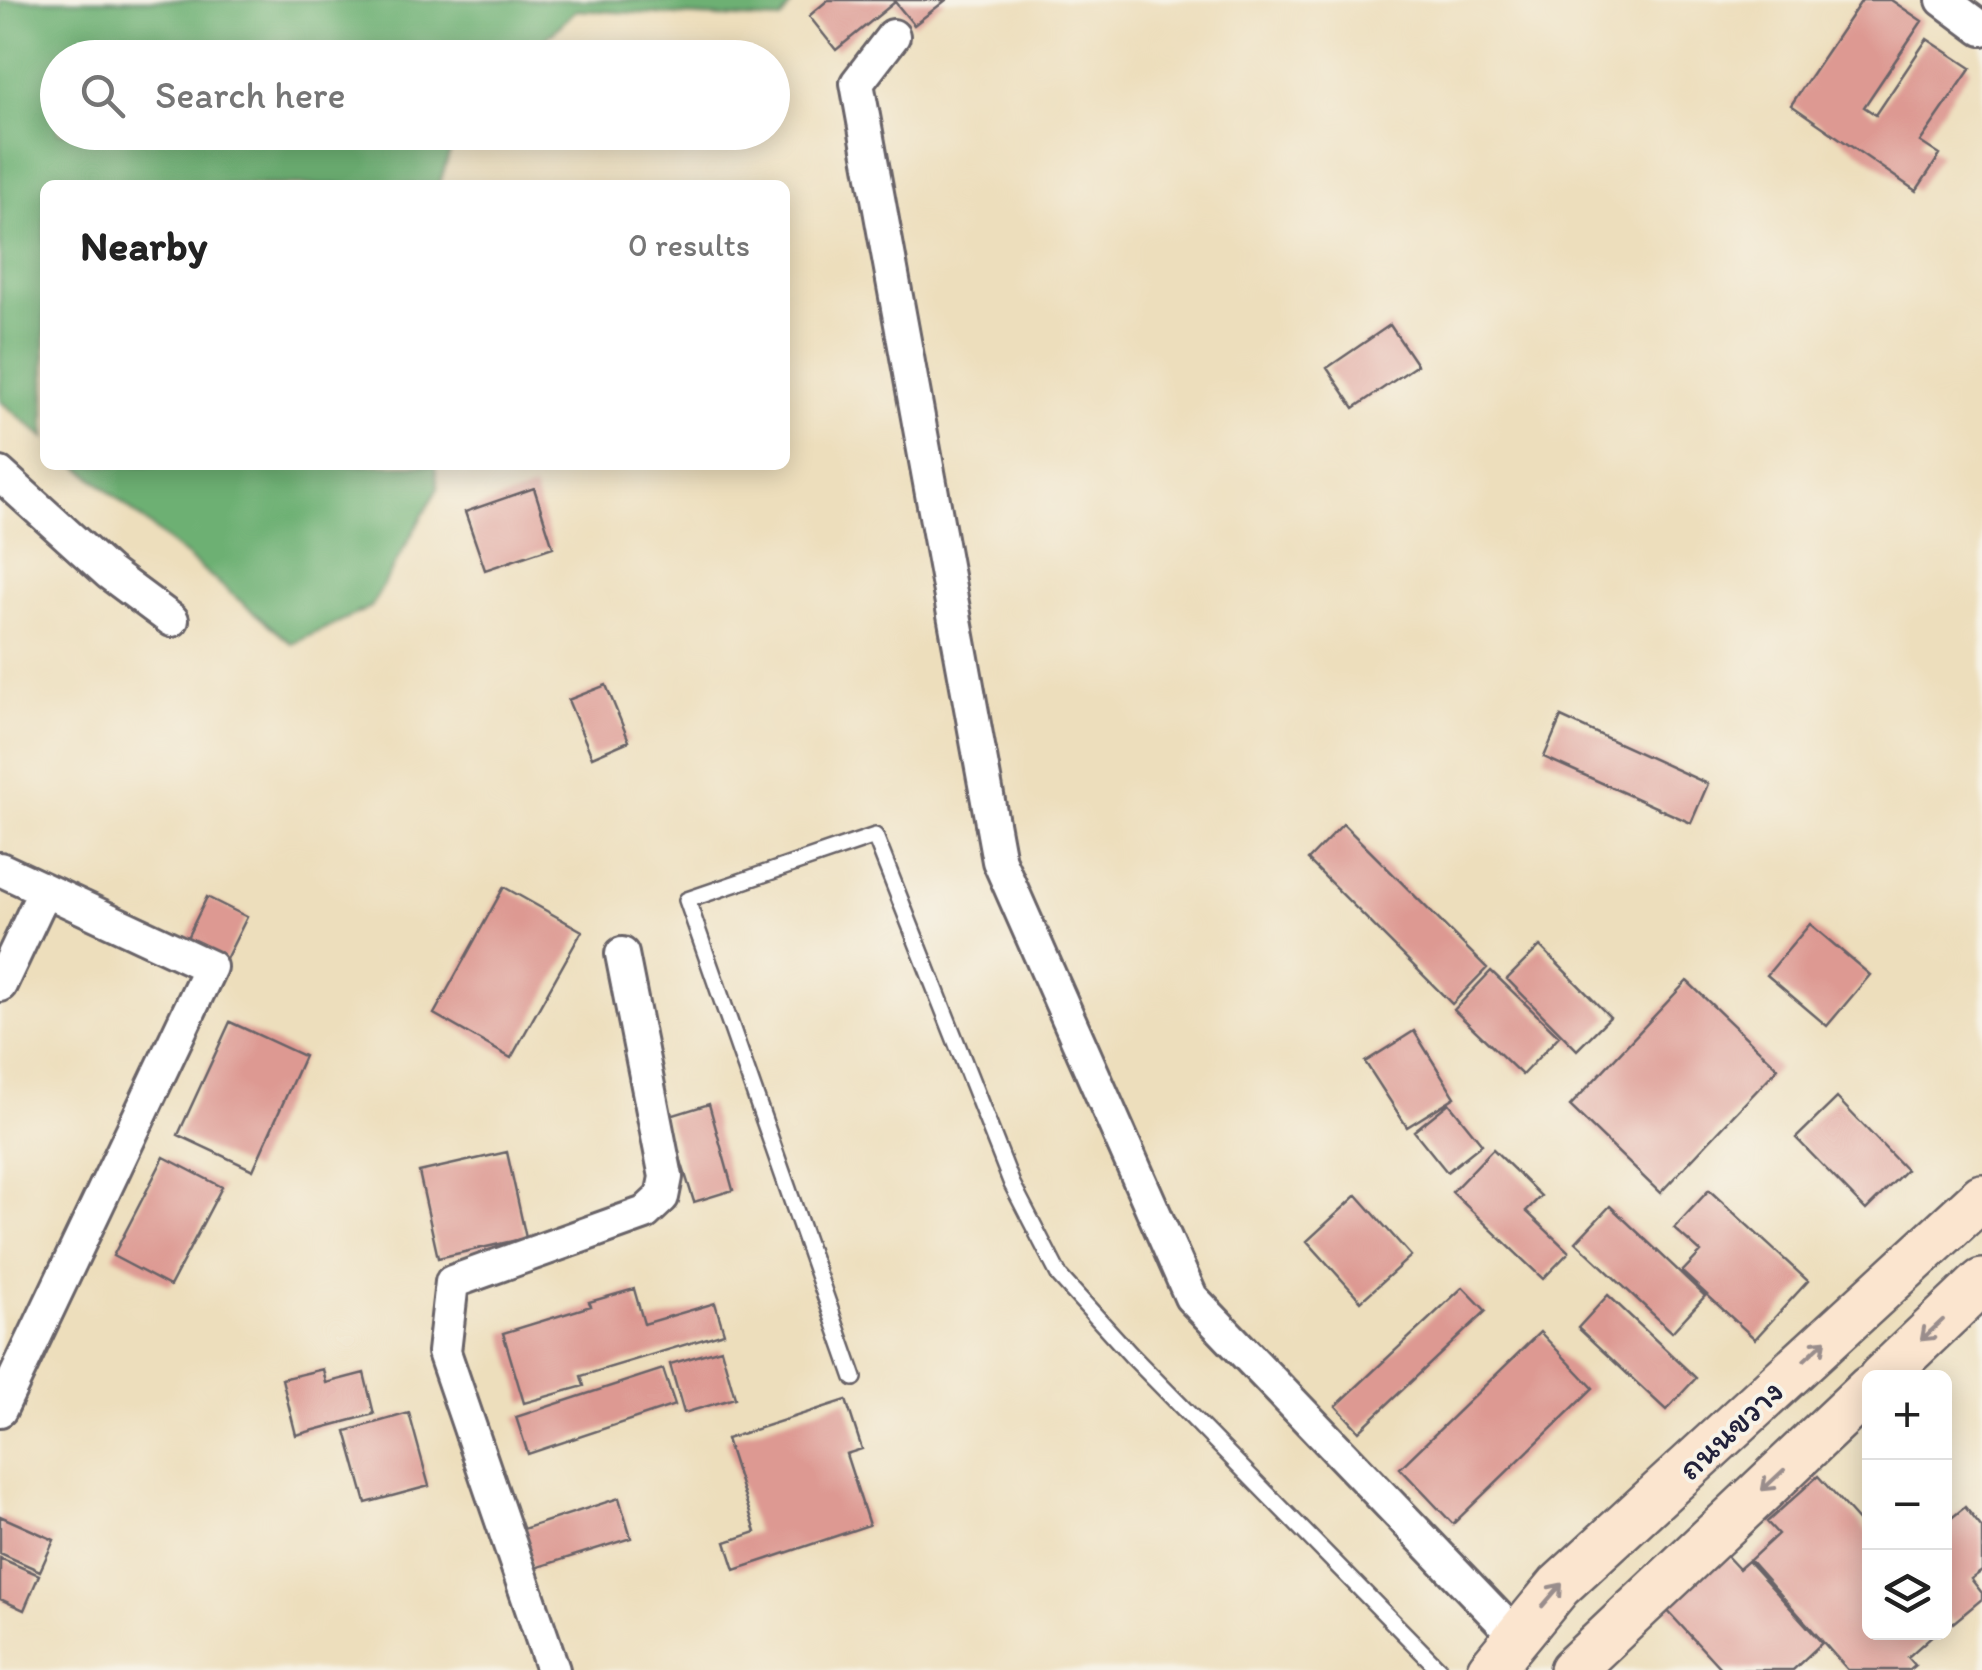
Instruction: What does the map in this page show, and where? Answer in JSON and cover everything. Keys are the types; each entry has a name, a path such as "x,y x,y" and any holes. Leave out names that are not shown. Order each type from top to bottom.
{"main road":[{"name":"ถนนขวาง","path":"1503,1653 1559,1586 1982,1197"},
{"path":"1889,1370 1982,1282"},
{"name":"ถนนขวาง","path":"1572,1670 1862,1396"}],"street":[{"path":"1943,0 1982,28"},
{"path":"893,36 856,83 999,861 1192,1297 1503,1653"},
{"path":"0,474 109,574 172,620"},
{"path":"0,869 210,967 0,1410"},
{"path":"0,985 45,890"},
{"path":"552,1670 444,1352 452,1282 645,1213 662,1197 666,1177 622,954"}],"lane":[{"path":"854,1378 687,900 875,836 1012,1184 1060,1277 1131,1355 1440,1670"}],"green space":[{"path":"0,0 794,0 781,20 576,10 545,40 40,40 40,150 450,150 441,180 40,180 40,434 0,401"},
{"path":"83,470 436,470 438,488 371,607 292,644"}],"building":[{"path":"828,0 946,0 914,25 895,2 836,50 809,16"},
{"path":"1862,0 1891,0 1922,21 1864,107 1876,115 1927,39 1971,68 1920,142 1940,155 1916,191 1791,105"},
{"path":"1390,325 1417,365 1354,408 1327,368"},
{"path":"534,488 553,547 485,570 465,512"},
{"path":"606,685 629,741 592,757 568,700"},
{"path":"1561,717 1708,784 1691,823 1544,757"},
{"path":"1343,824 1487,968 1452,1004 1308,860"},
{"path":"504,887 582,931 511,1058 434,1014"},
{"path":"207,897 247,917 225,961 185,942"},
{"path":"1810,924 1870,975 1827,1026 1767,975"},
{"path":"1540,946 1610,1017 1577,1050 1507,979"},
{"path":"1491,971 1559,1036 1522,1075 1454,1010"},
{"path":"1687,981 1778,1068 1660,1193 1570,1106"},
{"path":"230,1022 304,1056 253,1170 178,1135"},
{"path":"1414,1031 1455,1097 1407,1127 1365,1062"},
{"path":"1837,1098 1906,1170 1866,1210 1796,1138"},
{"path":"1449,1103 1482,1144 1447,1172 1414,1131"},
{"path":"709,1104 733,1190 694,1202 667,1117"},
{"path":"1493,1149 1541,1196 1526,1211 1569,1252 1543,1279 1452,1192"},
{"path":"507,1152 526,1238 438,1258 419,1172"},
{"path":"164,1157 222,1187 170,1286 113,1256"},
{"path":"1709,1190 1808,1281 1755,1339 1682,1272 1701,1252 1674,1228"},
{"path":"1357,1195 1411,1256 1361,1301 1307,1241"},
{"path":"1610,1206 1705,1296 1672,1332 1576,1242"},
{"path":"1463,1287 1486,1311 1359,1431 1336,1406"},
{"path":"634,1289 644,1324 715,1303 724,1333 581,1376 584,1386 524,1403 503,1333"},
{"path":"1608,1295 1696,1378 1666,1410 1578,1328"},
{"path":"1540,1332 1593,1388 1453,1524 1400,1468"},
{"path":"721,1349 735,1398 684,1413 670,1364"},
{"path":"323,1369 326,1383 364,1373 374,1414 296,1435 282,1379"},
{"path":"663,1369 675,1405 528,1454 516,1417"},
{"path":"846,1400 862,1449 846,1454 869,1525 735,1570 726,1542 756,1532 726,1439"},
{"path":"409,1413 429,1486 366,1503 346,1431"},
{"path":"1818,1476 1862,1525 1862,1640 1927,1640 1908,1657 1915,1665 1909,1670 1848,1670 1750,1560 1778,1534 1767,1522"},
{"path":"619,1498 631,1538 532,1569 520,1530"},
{"path":"1965,1507 1982,1528 1982,1571 1971,1579 1982,1599 1953,1623 1952,1622 1952,1518"},
{"path":"0,1516 54,1540 40,1571 0,1553"},
{"path":"1724,1553 1739,1569 1748,1561 1822,1643 1793,1670 1722,1670 1665,1608"},
{"path":"0,1558 39,1575 24,1610 0,1599"}]}
